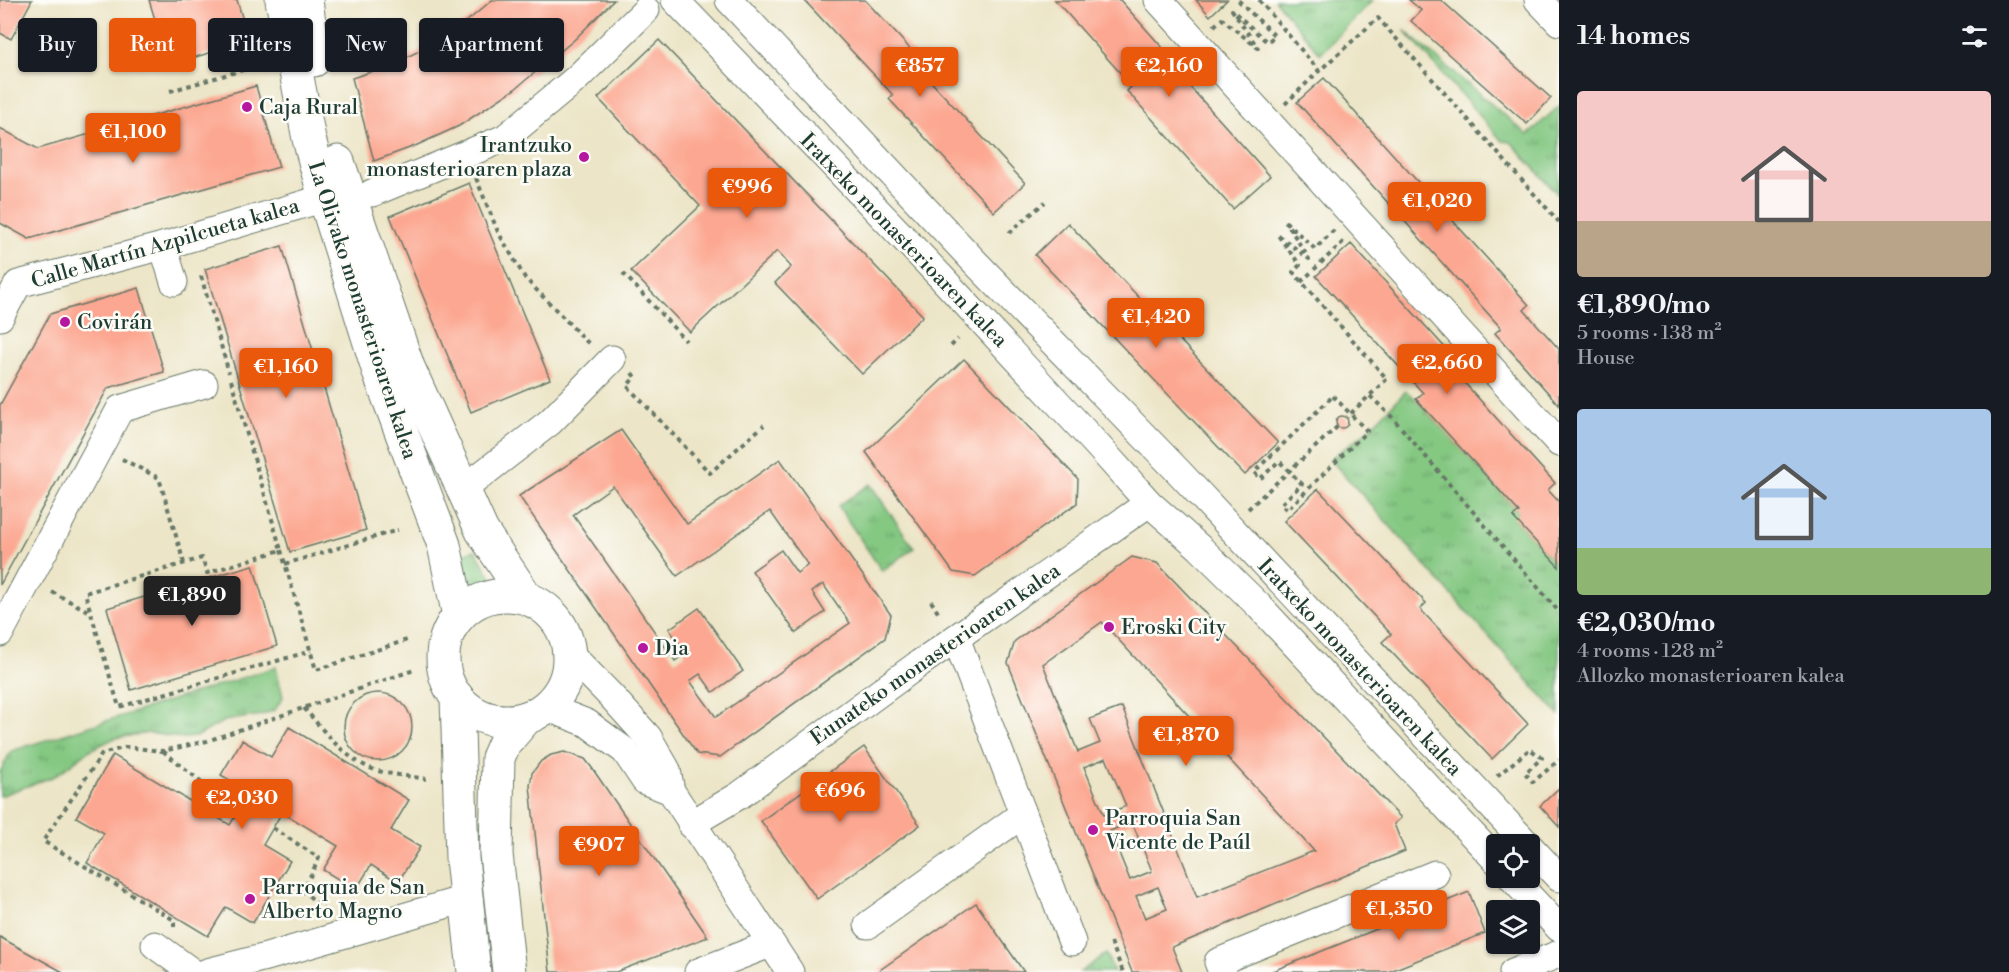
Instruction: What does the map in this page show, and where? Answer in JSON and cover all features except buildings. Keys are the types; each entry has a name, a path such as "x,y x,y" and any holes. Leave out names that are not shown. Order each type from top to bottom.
{"main road":[{"name":"La Olivako monasterioaren kalea","path":"282,0 309,139 348,194 380,375 444,545 459,616"},
{"name":"La Olivako monasterioaren kalea","path":"306,0 308,18"},
{"name":"La Olivako monasterioaren kalea","path":"313,52 329,131 348,194 408,367 482,531 526,597"},
{"path":"509,972 496,854 498,759 504,744 558,695 566,678 570,654 556,618 542,606 526,597 489,596 472,604 459,616 446,637 444,666 448,683 457,697 472,710 490,719 536,713"},
{"path":"457,697 462,858 474,972"}],"street":[{"name":"Iratxeko monasterioaren kalea","path":"675,0 941,277 1098,446 1130,484 1259,606 1486,849"},
{"name":"Iratxeko monasterioaren kalea","path":"729,0 972,259 1128,422 1164,456 1518,834"},
{"path":"1158,0 1559,443"},
{"path":"1538,0 1559,22"},
{"path":"348,194 466,156 505,138 576,79 646,10"},
{"path":"313,52 325,49"},
{"name":"Calle Martín Azpilcueta kalea","path":"0,317 9,279 163,246 348,194"},
{"path":"163,246 174,282"},
{"path":"462,490 550,422 610,356"},
{"path":"0,633 120,409 204,384"},
{"path":"1130,484 1143,462 1149,458 1164,456"},
{"path":"1158,511 1178,517 1192,500 1194,488"},
{"name":"Eunateko monasterioaren kalea","path":"692,824 740,795 956,638 1158,511"},
{"path":"956,638 1072,942"},
{"path":"570,654 648,737 667,770 671,790 790,972"},
{"path":"536,713 587,723 625,751 645,781 671,790"},
{"path":"868,925 1023,814"},
{"name":"Iratxeko monasterioaren kalea","path":"1540,858 1559,878"},
{"path":"1222,972 1218,962 1435,874"},
{"path":"1521,888 1559,928"},
{"path":"207,972 270,956 465,898"},
{"path":"165,941 192,972"},
{"path":"698,972 770,944"},
{"path":"1513,972 1559,954"}],"path":[{"path":"1198,44 1222,19 1258,48 1232,10 1267,42 1275,36 1238,0"},
{"path":"1258,0 1319,70"},
{"path":"1268,121 1319,70 1378,18 1559,222"},
{"path":"170,92 235,72"},
{"path":"466,156 498,232 525,278 589,346 610,356 635,377 627,386 710,473 764,425"},
{"path":"1009,233 1045,202"},
{"path":"1347,417 1387,379 1293,272 1300,265 1277,234 1309,259 1286,222 1315,249 1356,219"},
{"path":"1301,282 1356,219"},
{"path":"623,273 686,341"},
{"path":"201,275 316,670 407,640"},
{"path":"951,346 958,339"},
{"path":"1333,396 1366,431 1287,510 1281,504 1302,483 1289,471 1279,461 1260,479 1254,472 1333,396"},
{"path":"1370,396 1391,416 1559,612"},
{"path":"1229,526 1338,426"},
{"path":"100,447 159,478 184,563"},
{"path":"285,564 398,530"},
{"path":"281,550 207,573 202,558 85,594 119,708 310,651"},
{"path":"931,601 940,616"},
{"path":"165,941 174,920 43,841 102,754 126,747 163,751 207,741 414,670"},
{"path":"304,708 353,760 376,770 426,779"},
{"path":"1496,777 1530,749 1542,758 1525,773 1533,782 1559,760"},
{"path":"163,751 209,788 240,808"},
{"path":"273,828 319,858 303,891 323,908"},
{"path":"1111,942 1123,972"}],"green space":[{"path":"1275,0 1373,0 1320,54"},
{"path":"1404,30 1528,135 1559,106 1559,196 1511,142 1502,141"},
{"path":"1406,391 1416,399 1519,512 1514,518 1559,567 1559,715 1330,459 1367,431"},
{"path":"870,484 914,548 882,571 838,506"},
{"path":"475,550 492,579 469,586 463,554"},
{"path":"276,667 283,697 275,710 262,715 224,721 196,737 181,738 149,733 115,738 90,750 55,776 0,796 0,772 11,751"},
{"path":"1106,954 1114,972 1080,972"}],"place":[{"name":"Caja Rural","path":"247,107"},
{"name":"Irantzuko monasterioaren plaza","path":"584,157"},
{"name":"Covirán","path":"65,322"},
{"name":"Eroski City","path":"1109,627"},
{"name":"Dia","path":"643,648"},
{"name":"Parroquia San Vicente de Paúl","path":"1093,830"},
{"name":"Parroquia de San Alberto Magno","path":"250,899"}]}
